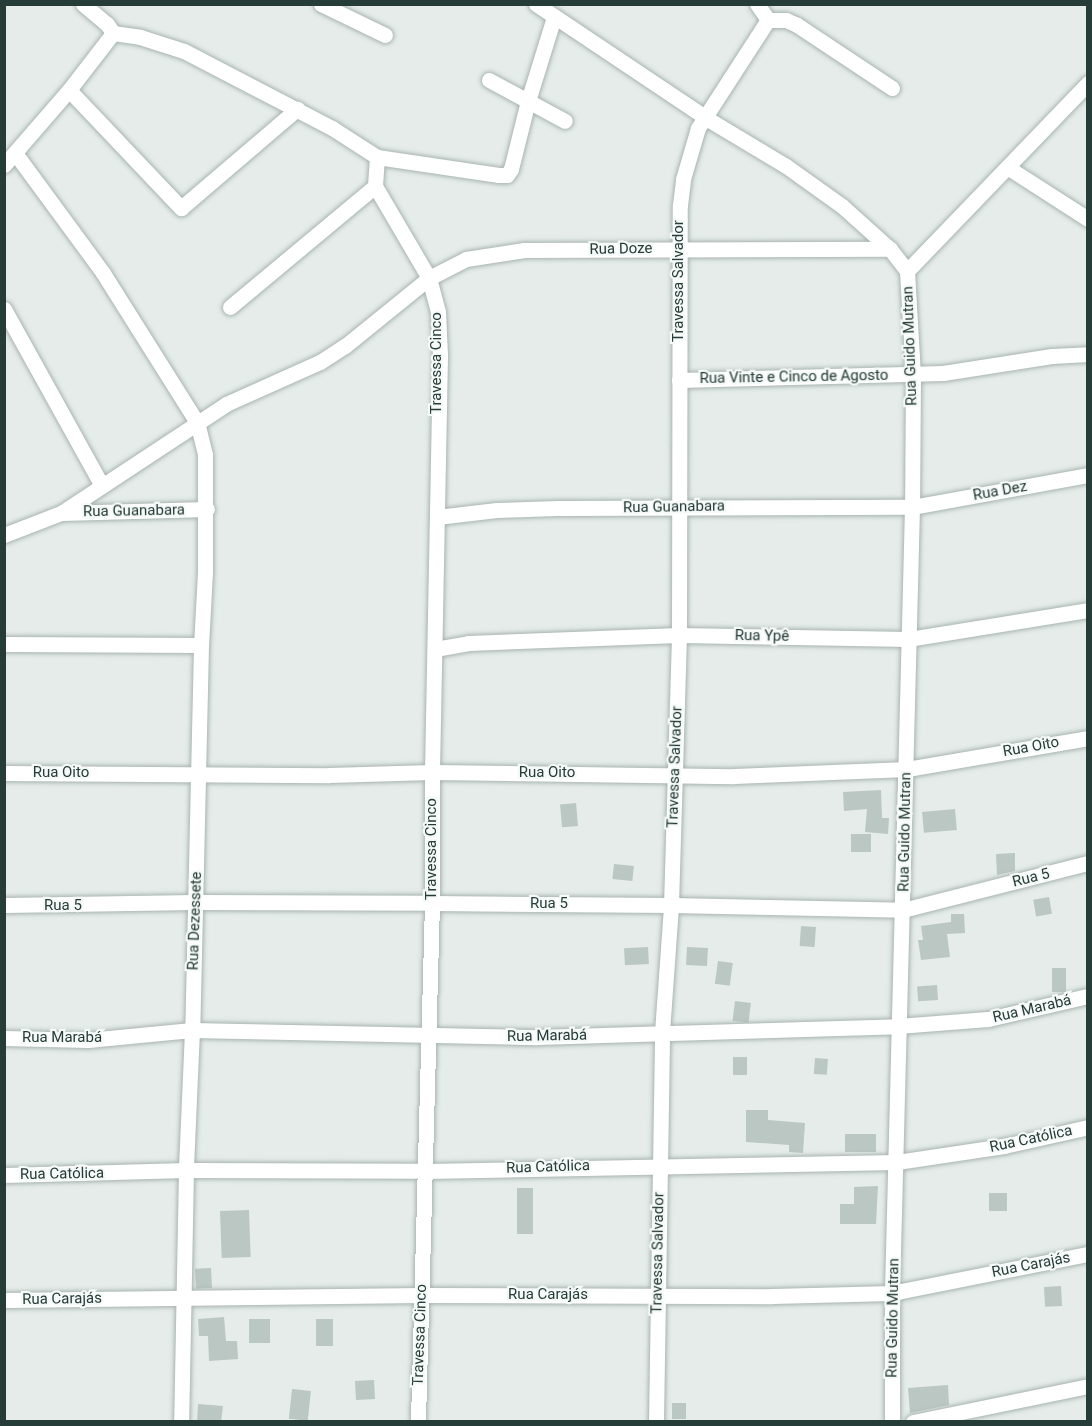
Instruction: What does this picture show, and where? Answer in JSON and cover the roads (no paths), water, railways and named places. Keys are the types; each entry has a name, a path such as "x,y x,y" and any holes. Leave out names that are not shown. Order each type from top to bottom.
{"street":[{"path":"321,4 385,35"},
{"name":"Rua Guido Mutran","path":"536,4 706,118 786,166 842,206 890,249 907,271 913,374 912,507 892,1293 892,1422"},
{"path":"757,4 768,20 783,20 797,24 892,88"},
{"path":"90,7 113,33 184,51 297,109 377,157 507,175 511,169 528,101 554,17"},
{"name":"Travessa Salvador","path":"656,1422 662,1032 670,905 680,634 679,380 683,179 694,136 768,20"},
{"path":"10,159 69,90 113,33"},
{"path":"489,80 565,121"},
{"path":"907,271 1088,83"},
{"path":"69,90 181,208 297,109"},
{"path":"230,307 375,186 377,157"},
{"name":"Rua Dezessete","path":"10,159 103,273 196,422 205,455 207,509 186,1170 181,1422"},
{"path":"1007,167 1088,219"},
{"name":"Travessa Cinco","path":"375,186 429,278 438,311 440,355 437,387 432,903 418,1422"},
{"name":"Rua Doze","path":"61,513 196,422 242,395 320,362 345,346 429,278 466,259 524,250 890,249"},
{"path":"4,309 102,486"},
{"name":"Rua Vinte e Cinco de Agosto","path":"679,380 944,374 1053,356 1088,354"},
{"name":"Rua Dez","path":"912,507 1088,476"},
{"name":"Rua Guanabara","path":"437,517 497,510 912,507"},
{"name":"Rua Guanabara","path":"61,513 207,509"},
{"path":"5,534 61,513"},
{"name":"Rua Ypê","path":"435,649 468,644 680,634 909,639 1088,610"},
{"path":"4,644 201,645"},
{"name":"Rua Oito","path":"4,773 200,773 328,776 432,772 674,773 734,776 907,769 1088,738"},
{"name":"Rua 5","path":"4,905 195,902 432,903 903,910 1088,864"},
{"name":"Rua Marabá","path":"4,1038 88,1040 192,1030 536,1037 898,1026 988,1019 1088,996"},
{"name":"Rua Católica","path":"4,1175 186,1170 425,1171 659,1164 776,1166 897,1162 1004,1146 1088,1127"},
{"name":"Rua Carajás","path":"4,1300 892,1293 1088,1254"},
{"path":"913,1422 1088,1386"}]}
